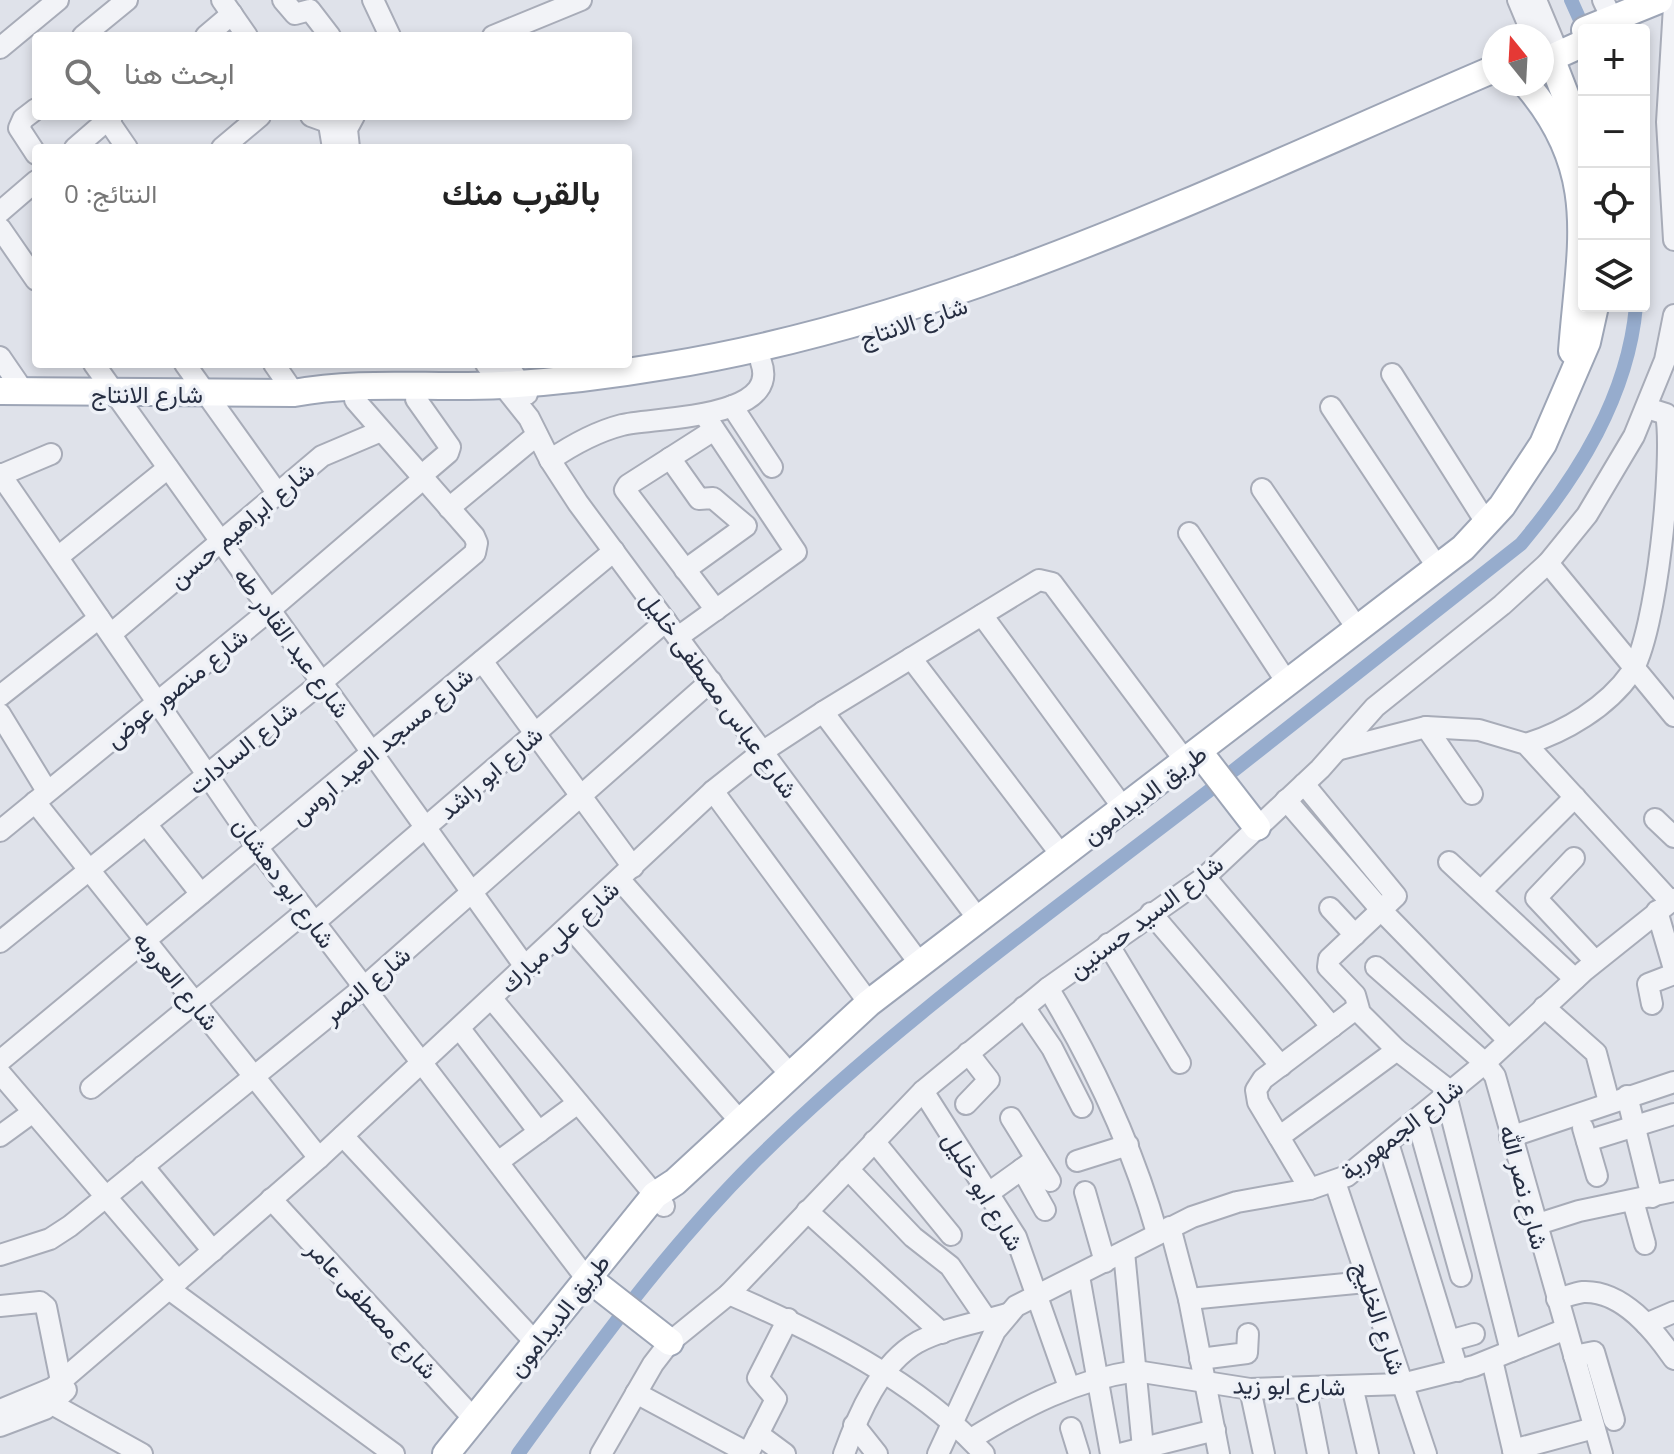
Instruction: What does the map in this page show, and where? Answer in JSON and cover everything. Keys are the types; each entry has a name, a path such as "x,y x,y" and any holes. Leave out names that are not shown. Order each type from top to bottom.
{"main road":[{"path":"1610,16 1659,0"},
{"path":"1610,16 1674,6"},
{"path":"1554,44 1578,33"},
{"path":"1554,48 1578,44"},
{"path":"1554,72 1578,129"},
{"name":"شارع الانتاج","path":"294,393 326,400 519,397 666,380 852,341 942,313 1482,74"},
{"name":"شارع الانتاج","path":"12,392 294,393 326,389 519,397 820,334 908,310 1072,256 1482,88"},
{"name":"طريق الديدامون","path":"1535,96 1558,126 1568,146 1578,192"},
{"name":"طريق الديدامون","path":"1571,375 1580,240"},
{"name":"طريق الديدامون","path":"465,1454 665,1194 789,1073 869,1003 1359,631 1487,524 1531,466 1554,421 1587,342 1594,312"},
{"path":"1192,757 1257,827"},
{"path":"596,1285 670,1342"},
{"name":"طريق الديدامون","path":"446,1454 536,1343 596,1285"}],"street":[{"path":"0,48 58,0"},
{"path":"88,32 127,0"},
{"path":"283,0 295,14 310,10 327,32"},
{"path":"373,0 388,32"},
{"path":"503,32 581,0"},
{"path":"1518,0 1531,24"},
{"path":"1536,0 1540,24"},
{"path":"209,32 231,6 245,32"},
{"path":"1674,6 1671,83 1674,240"},
{"path":"32,112 19,128 32,148"},
{"path":"79,144 105,120"},
{"path":"110,120 125,144"},
{"path":"227,144 255,120"},
{"path":"0,212 32,184"},
{"path":"0,228 32,274"},
{"name":"شارع السيد حسنين","path":"604,1453 636,1393 670,1342 729,1294 923,1091 1048,988 1205,877 1340,749 1389,694 1502,605 1548,563 1604,489 1647,408 1665,360 1674,315"},
{"path":"0,357 12,392"},
{"path":"716,610 625,490 670,458 709,422 760,387 764,375 761,362"},
{"name":"شارع عبد القادر طه","path":"97,368 526,968"},
{"path":"188,368 278,494"},
{"path":"277,368 294,393"},
{"name":"شارع عباس مصطفى خليل","path":"490,368 519,397 550,460 614,551 920,964"},
{"path":"1392,374 1487,524"},
{"path":"449,508 519,397"},
{"name":"شارع منصور عوض","path":"0,831 270,610 450,449 416,399"},
{"name":"شارع السادات","path":"0,942 322,682 475,553 476,539 355,400"},
{"path":"732,406 772,467"},
{"path":"1331,407 1438,568"},
{"path":"1526,744 1555,733 1594,710 1633,669 1649,625 1668,556 1673,472 1672,442 1666,414 1647,408"},
{"path":"550,460 589,436 619,425 709,422"},
{"name":"شارع ابو راشد","path":"91,1088 195,1003 426,827 536,733 672,629 716,610 796,552 709,422"},
{"name":"شارع ابراهيم حسن","path":"0,696 105,626 221,541 322,456 381,431"},
{"path":"2,480 51,454"},
{"path":"670,458 699,499 713,498 746,526 685,570"},
{"path":"58,557 168,468"},
{"name":"شارع ابو دهشان","path":"2,480 309,918 596,1285"},
{"path":"1262,489 1359,631"},
{"path":"1189,533 1288,684"},
{"name":"شارع مسجد العيد اروس","path":"0,1061 614,551"},
{"path":"1548,563 1674,716"},
{"name":"شارع على مبارك","path":"101,1347 319,1158 713,791 762,752 823,712 1039,580 1052,583 1192,757"},
{"path":"982,615 1124,809"},
{"path":"911,658 1062,856"},
{"path":"482,661 581,795 626,873 789,1073"},
{"name":"شارع النصر","path":"1,1248 50,1239 143,1166 363,988 711,681"},
{"path":"823,712 979,920"},
{"name":"شارع العروبه","path":"0,714 41,796 89,870 319,1158"},
{"path":"1340,749 1426,727 1479,730 1526,744 1667,904 1674,972 1648,984 1652,1004"},
{"path":"1426,727 1472,794"},
{"path":"1304,784 1389,904"},
{"path":"713,791 869,1003"},
{"path":"1481,891 1575,797"},
{"path":"1286,800 1389,904 1508,1040"},
{"path":"1655,819 1674,837"},
{"path":"146,824 201,894"},
{"path":"1574,858 1536,898 1595,961"},
{"path":"1449,862 1575,979"},
{"path":"1205,877 1332,1027"},
{"path":"1389,904 1327,963 1355,995 1357,1008 1397,1050 1448,1093 1511,1351"},
{"name":"شارع الجمهورية","path":"938,1454 995,1331 1007,1314 1164,1230 1237,1202 1335,1182 1485,1063 1595,961 1667,904"},
{"path":"1330,908 1355,935"},
{"path":"1151,913 1281,1066"},
{"path":"570,927 739,1120"},
{"path":"1108,944 1180,1063"},
{"name":"شارع نصر الله","path":"1376,967 1485,1063 1495,1076 1602,1454"},
{"path":"1048,988 1091,1062 1164,1230 1189,1299 1219,1454"},
{"path":"492,999 578,1103 665,1194"},
{"path":"1024,1007 1052,1048 1082,1107"},
{"path":"1544,1007 1596,1053 1635,1126 1645,1244"},
{"path":"1310,1189 1255,1096 1258,1084 1357,1008"},
{"path":"460,1029 539,1132"},
{"path":"1279,1137 1397,1050"},
{"path":"966,1104 989,1080 968,1053"},
{"path":"0,1073 106,1195 174,1285 394,1454"},
{"path":"1510,1137 1674,1082"},
{"name":"شارع ابو خليل","path":"923,1091 1016,1237 1069,1387"},
{"path":"498,1162 578,1103"},
{"path":"0,1136 33,1112"},
{"path":"1579,1113 1597,1176"},
{"path":"1587,1141 1674,1114"},
{"path":"1011,1118 1045,1210"},
{"path":"1417,1119 1461,1276"},
{"path":"343,1136 536,1343"},
{"path":"874,1141 951,1235"},
{"path":"1388,1143 1458,1371"},
{"path":"1077,1161 1128,1145"},
{"path":"990,1192 1029,1164"},
{"path":"1029,1164 1050,1181"},
{"path":"143,1166 213,1251"},
{"path":"848,1169 913,1237 950,1266 987,1320"},
{"name":"شارع الخليج","path":"1335,1182 1426,1454"},
{"path":"1535,1225 1579,1211 1674,1191"},
{"path":"1085,1192 1105,1262"},
{"name":"شارع مصطفى عامر","path":"271,1199 475,1420"},
{"path":"807,1211 942,1333"},
{"path":"1124,1252 1136,1371 1126,1452"},
{"path":"1079,1276 1099,1377 1126,1452"},
{"path":"1189,1299 1366,1282"},
{"path":"1557,1299 1582,1292 1595,1294 1630,1309 1674,1359"},
{"path":"729,1294 788,1319 885,1374 953,1421 978,1446"},
{"path":"0,1306 40,1302 46,1307 61,1381"},
{"path":"1646,1324 1674,1312"},
{"path":"844,1454 854,1425 885,1374 910,1347 942,1333 1007,1314"},
{"path":"636,1393 748,1454 776,1399 774,1393 759,1384 758,1378 788,1319"},
{"name":"شارع ابو زيد","path":"978,1446 1069,1387 1099,1377 1136,1371 1250,1389 1402,1384 1492,1360 1566,1329"},
{"path":"1200,1359 1247,1353 1248,1334"},
{"path":"1449,1341 1474,1334"},
{"path":"0,1410 44,1394 101,1347"},
{"path":"0,1426 52,1404 101,1347"},
{"path":"1574,1356 1594,1352 1614,1420"},
{"path":"1492,1360 1514,1452 1594,1428"},
{"path":"1352,1386 1368,1454"},
{"path":"1305,1388 1318,1454"},
{"path":"1250,1389 1264,1454"},
{"path":"52,1404 142,1454"},
{"path":"854,1425 877,1454"},
{"path":"1071,1428 1079,1454"},
{"path":"1126,1452 1173,1448 1215,1430"},
{"path":"758,1434 785,1454"}],"waterway":[{"path":"1571,0 1580,20"},
{"path":"1233,771 1521,544 1562,491 1597,433 1623,372 1635,312"},
{"path":"518,1454 602,1340 690,1231 807,1111 918,1015 1210,790"}]}
